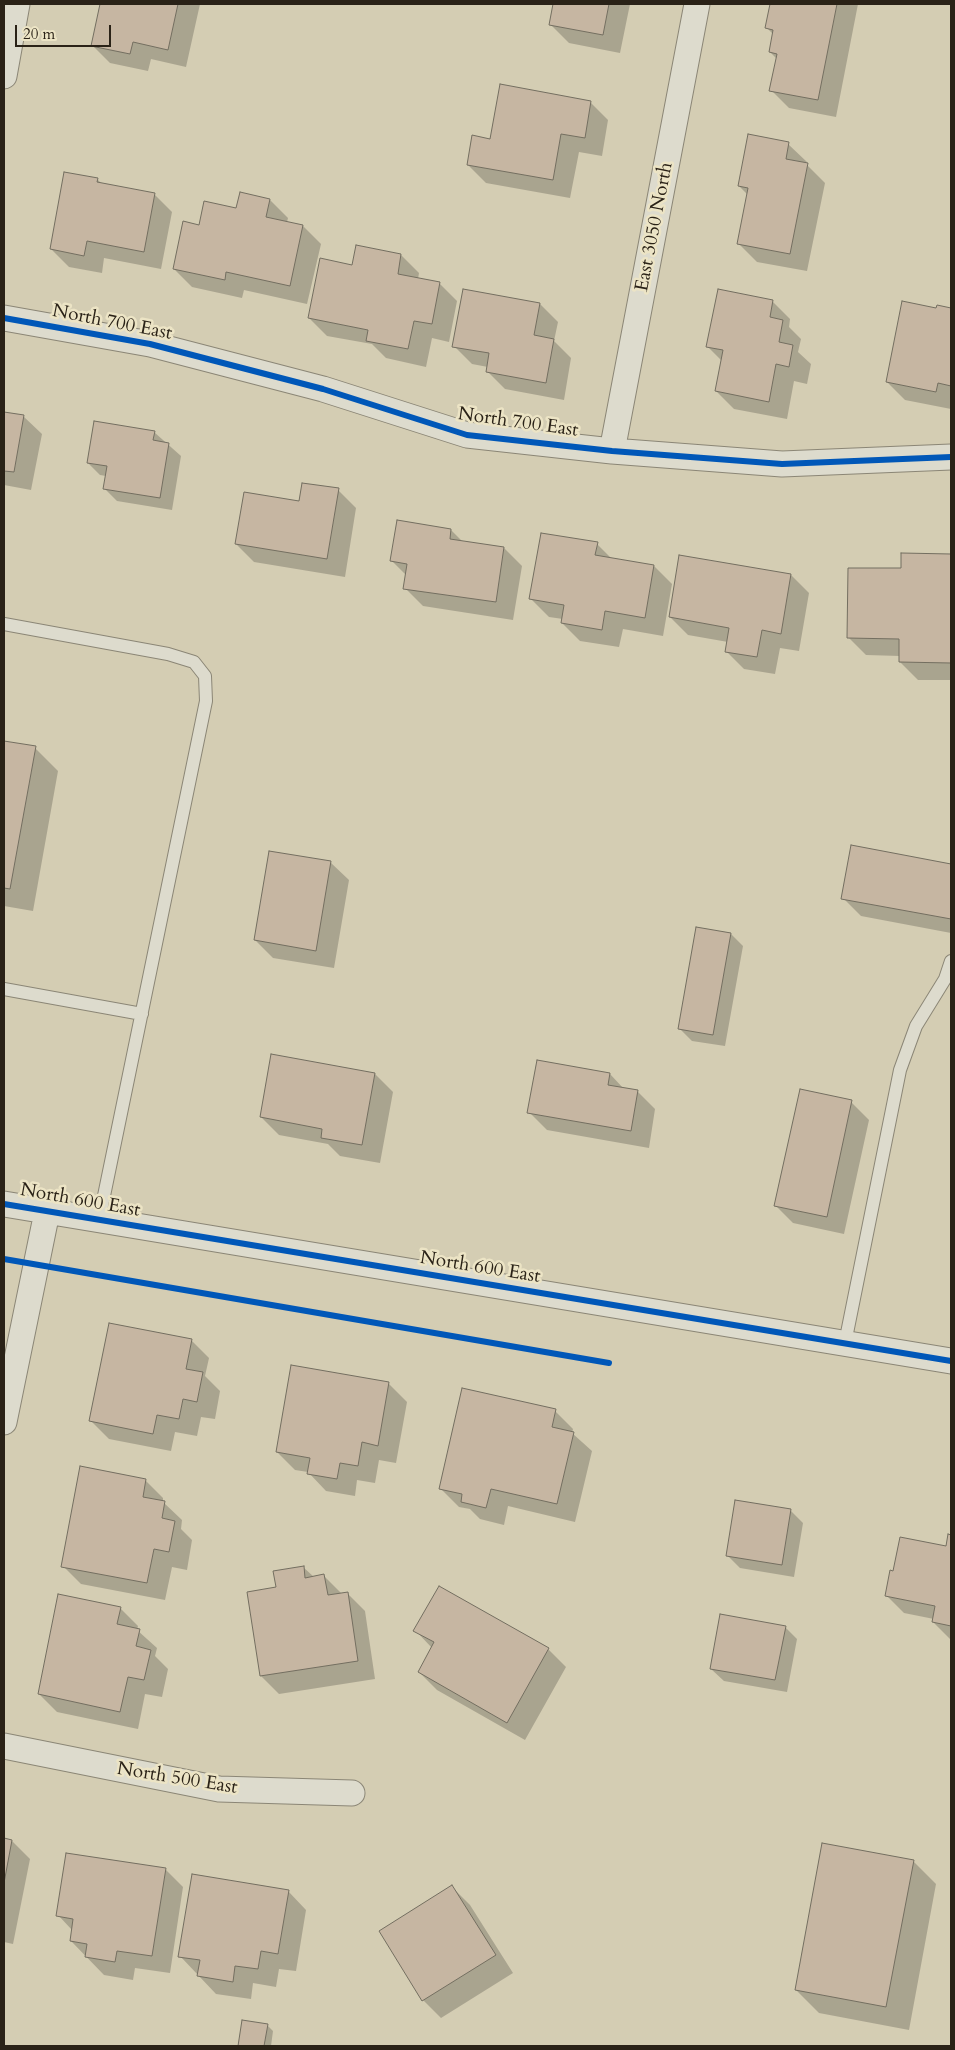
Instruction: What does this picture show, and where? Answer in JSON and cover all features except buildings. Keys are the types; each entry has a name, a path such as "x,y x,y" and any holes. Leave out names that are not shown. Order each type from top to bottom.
{"street":[{"path":"4,76 17,4"},
{"name":"East 3050 North","path":"612,451 697,4"},
{"name":"North 700 East","path":"4,318 150,344 323,389 468,435 612,451 782,464 951,457"},
{"name":"North 600 East","path":"4,1204 951,1360"},
{"path":"4,1422 47,1212"},
{"name":"North 500 East","path":"4,1746 219,1790 352,1793"}],"lane":[{"path":"4,624 168,654 194,662 205,676 206,701 99,1220"},
{"path":"845,1343 900,1070 916,1026 945,980 951,961"},
{"path":"4,989 142,1014"}],"cycle path":[{"path":"4,318 150,344 323,389 467,435 612,451 782,464 951,457"},
{"path":"4,1204 951,1361"},
{"path":"4,1259 609,1363"}]}
